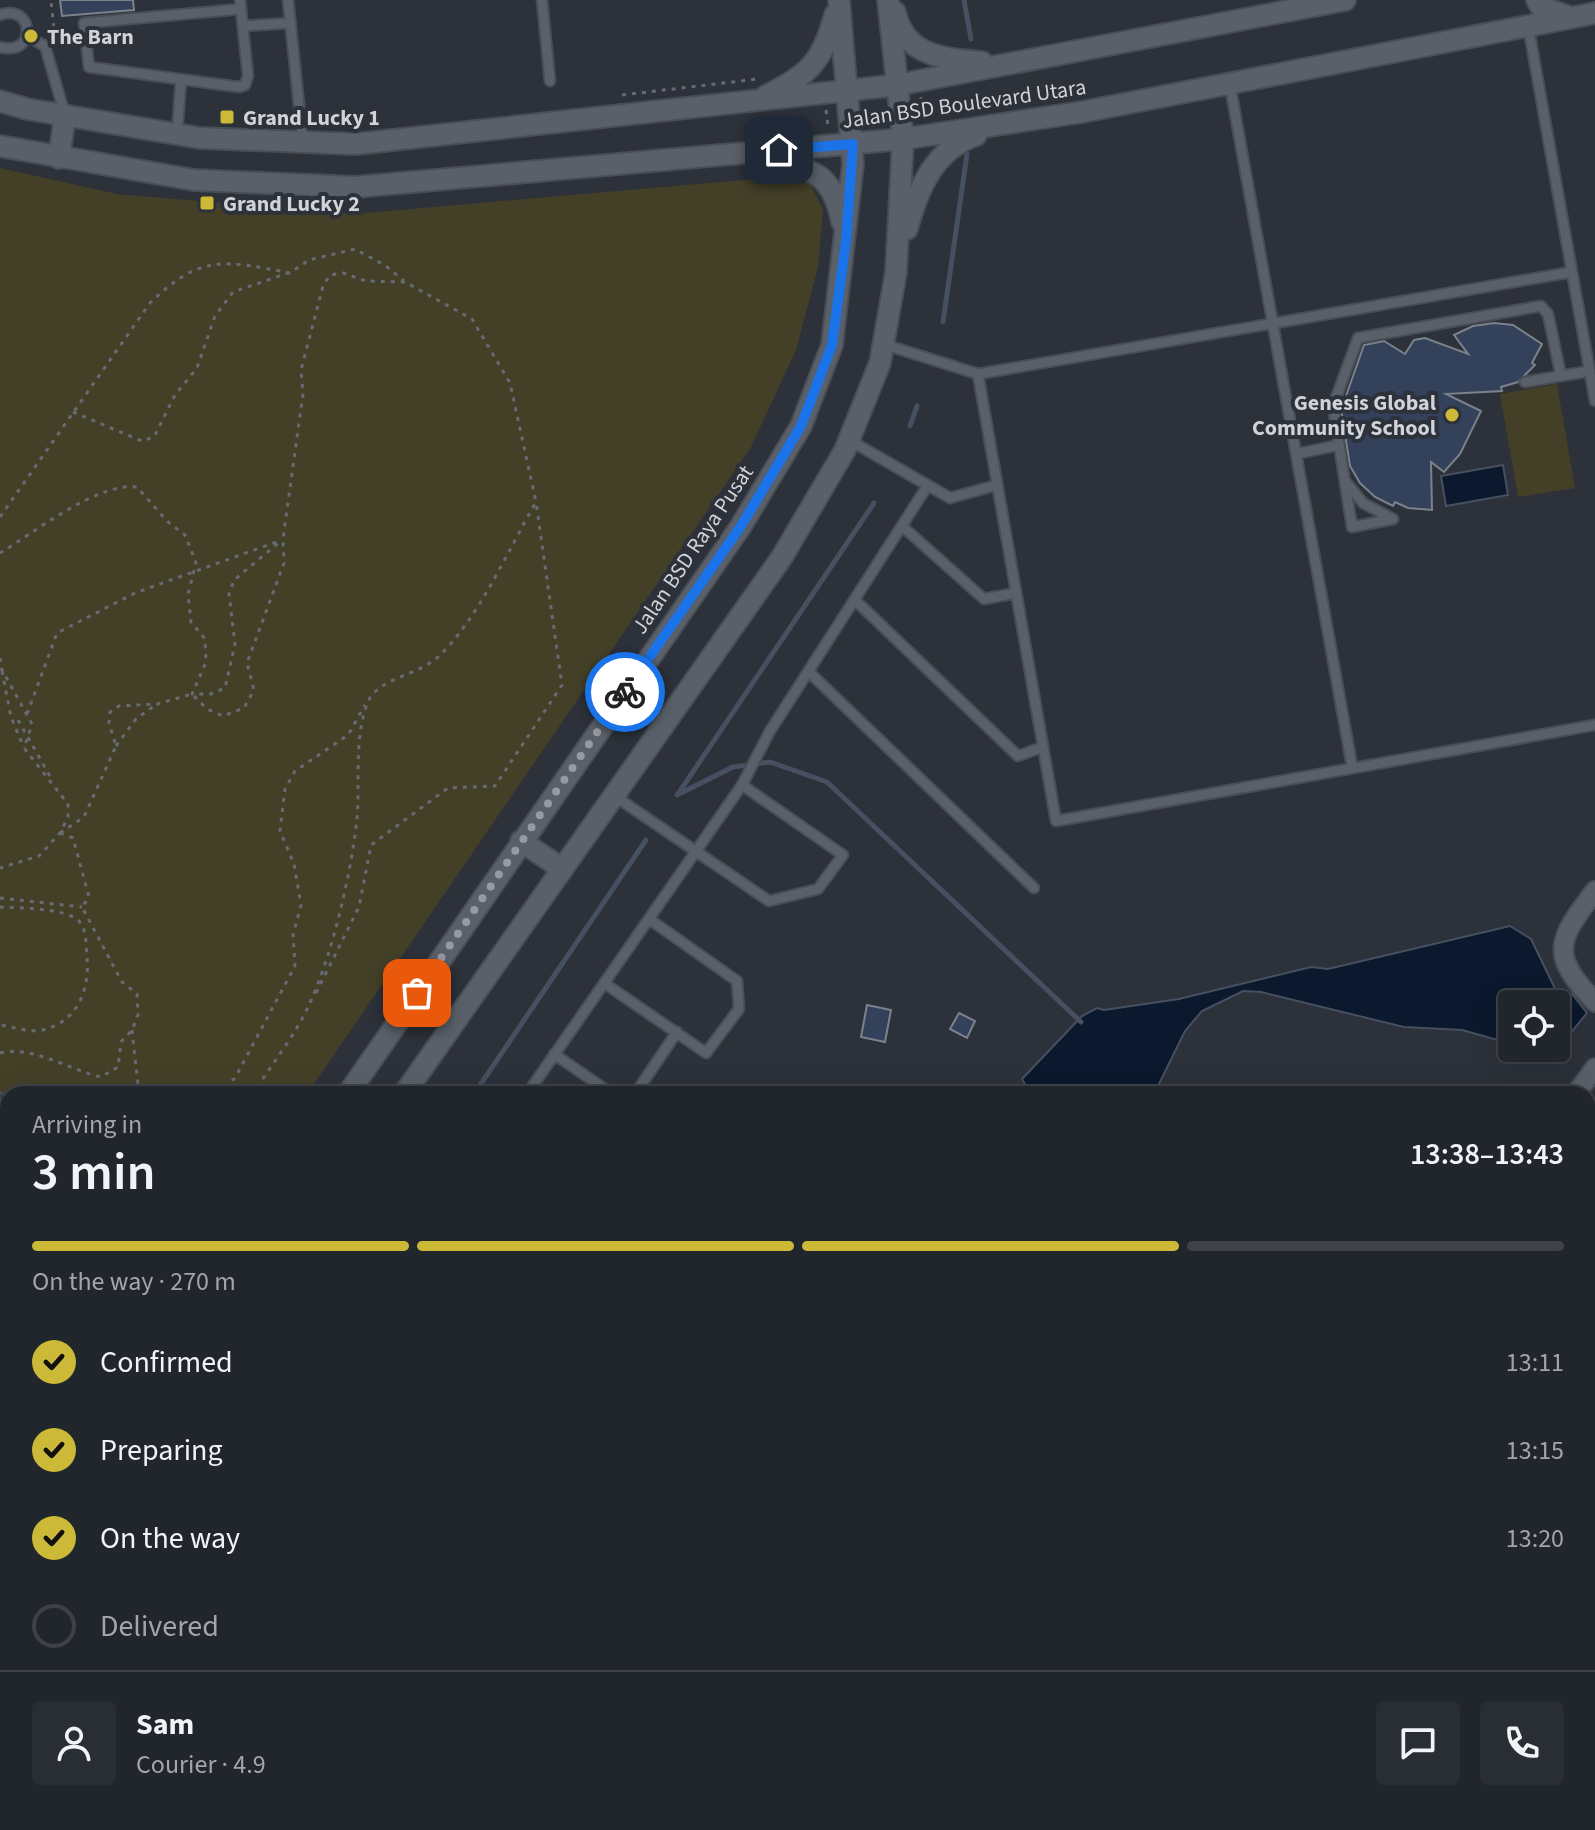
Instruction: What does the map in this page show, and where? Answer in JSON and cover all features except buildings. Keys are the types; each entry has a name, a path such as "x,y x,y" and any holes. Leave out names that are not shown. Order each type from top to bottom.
{"main road":[{"path":"890,0 898,28 936,58 1006,65"},
{"path":"890,0 903,139 896,272"},
{"name":"Jalan BSD Boulevard Utara","path":"0,101 177,134 356,144 897,85 1345,0"},
{"path":"1537,0 1541,7 1570,17"},
{"path":"752,103 796,81 814,67 829,38 839,1"},
{"name":"Jalan BSD Raya Pusat","path":"353,1086 741,526 801,426 832,345 846,241 853,144 839,1"},
{"name":"Jalan BSD Boulevard Utara","path":"0,146 194,180 355,187 903,139 1082,112 1595,13"},
{"path":"59,158 65,115"},
{"path":"410,1086 782,557 849,440 880,363 896,272 917,192 954,143 1018,120"},
{"path":"728,155 805,167 822,178 832,188 838,203 846,241"},
{"path":"521,841 561,868"}],"street":[{"path":"1595,891 1570,923 1563,942 1564,961 1570,976 1595,1002"},
{"path":"1582,1086 1595,1068"}],"lane":[{"path":"288,0 303,143"},
{"path":"542,0 550,81"},
{"path":"241,4 248,76 245,85 239,87 89,67 84,23 241,4"},
{"path":"0,15 8,12 19,15 26,24 27,36 21,46 10,50 0,47"},
{"path":"243,26 291,23"},
{"path":"1528,25 1595,401"},
{"path":"27,36 45,46 65,115"},
{"path":"177,134 181,80"},
{"path":"1229,83 1352,766"},
{"path":"883,344 978,374 1572,272"},
{"path":"1345,481 1363,503 1393,519 1352,527 1333,406 1358,338 1541,306 1548,314 1561,376"},
{"path":"1525,382 1590,371"},
{"path":"978,374 1056,821 1595,725"},
{"path":"849,440 950,498 997,485"},
{"path":"1296,454 1339,445"},
{"path":"532,1086 742,785 809,672 928,485"},
{"path":"902,526 984,599 1016,593"},
{"path":"855,600 1018,756 1043,747"},
{"path":"809,672 1034,888"},
{"path":"613,795 769,901 818,889 843,855 742,785"},
{"path":"604,983 706,1053 739,1009 737,981 649,919"},
{"path":"640,1086 677,1032"},
{"path":"554,1054 600,1086"}],"path":[{"path":"45,46 54,29 51,1"},
{"path":"616,96 770,77"},
{"path":"919,81 925,135"},
{"path":"825,93 830,146"},
{"path":"73,412 142,441 154,437 175,395 197,368 215,316 233,292 290,273 309,260 355,249 386,266 405,282 472,319 510,383 536,502 562,685 495,786 448,788 371,845 359,907 308,1007 258,1086"},
{"path":"0,517 150,303 169,284 201,265 248,265 290,273"},
{"path":"192,694 207,709 223,716 244,708 254,690 247,663 284,563 283,539 303,394 301,370 323,286 330,275 343,273 366,281 405,282"},
{"path":"0,553 96,495 122,485 137,487 168,522 185,535 196,563 188,594 191,622 205,639 206,662 192,694"},
{"path":"226,1086 235,1078 295,966 293,935 301,905 294,864 280,831 285,789 295,771 348,735 367,702 383,683 413,675 439,656 463,629 536,502"},
{"path":"27,714 57,633 135,593 283,539"},
{"path":"116,746 109,723 110,712 119,706 157,704 192,694 211,694 225,688 235,644 229,594 234,580 283,539"},
{"path":"0,658 11,717 24,748 68,804 68,817 60,833"},
{"path":"1,668 32,724 24,748"},
{"path":"308,1007 332,941 357,821 360,742 367,702"},
{"path":"0,868 39,856 60,833 84,817 116,746 136,719 157,704"},
{"path":"18,720 56,787"},
{"path":"60,833 73,838 89,897 82,907"},
{"path":"0,898 82,907"},
{"path":"0,907 60,911 79,921 85,935 88,970 83,996 71,1018 41,1031 0,1025"},
{"path":"0,1051 43,1056 101,1077 118,1067 121,1042 132,1030 138,1015 137,994 122,982 82,907"},
{"path":"132,1030 138,1086"}],"shaded area":[{"path":"0,168 117,194 354,214 777,177 810,184 823,210 818,267 796,350 751,447 312,1086 0,1086"},
{"path":"1557,384 1575,488 1518,497 1500,394"}],"water":[{"path":"1503,465 1508,495 1446,506 1441,476"},
{"path":"1510,926 1531,939 1556,990 1498,990 1498,1040 1462,1030 1404,1027 1261,992 1243,991 1202,1011 1185,1031 1158,1086 1026,1086 1022,1079 1082,1016 1097,1008 1104,1010 1179,999 1311,967 1328,969"},
{"path":"1572,994 1587,1013 1570,1034"}],"waterway":[{"path":"964,0 971,39"},
{"path":"943,322 967,154"},
{"path":"910,426 917,406"},
{"path":"678,794 874,503"},
{"path":"677,795 733,767 770,762 827,782 1081,1022"},
{"path":"479,1086 646,840"}],"way so far":[{"path":"417,993 625,692"}],"place":[{"name":"The Barn","path":"31,36"},
{"name":"Grand Lucky 1","path":"227,117"},
{"name":"Grand Lucky 2","path":"207,203"},
{"name":"Genesis Global Community School","path":"1452,415"}],"route":[{"path":"625,692 741,526 801,426 832,345 846,241 853,144 779,150"}]}
